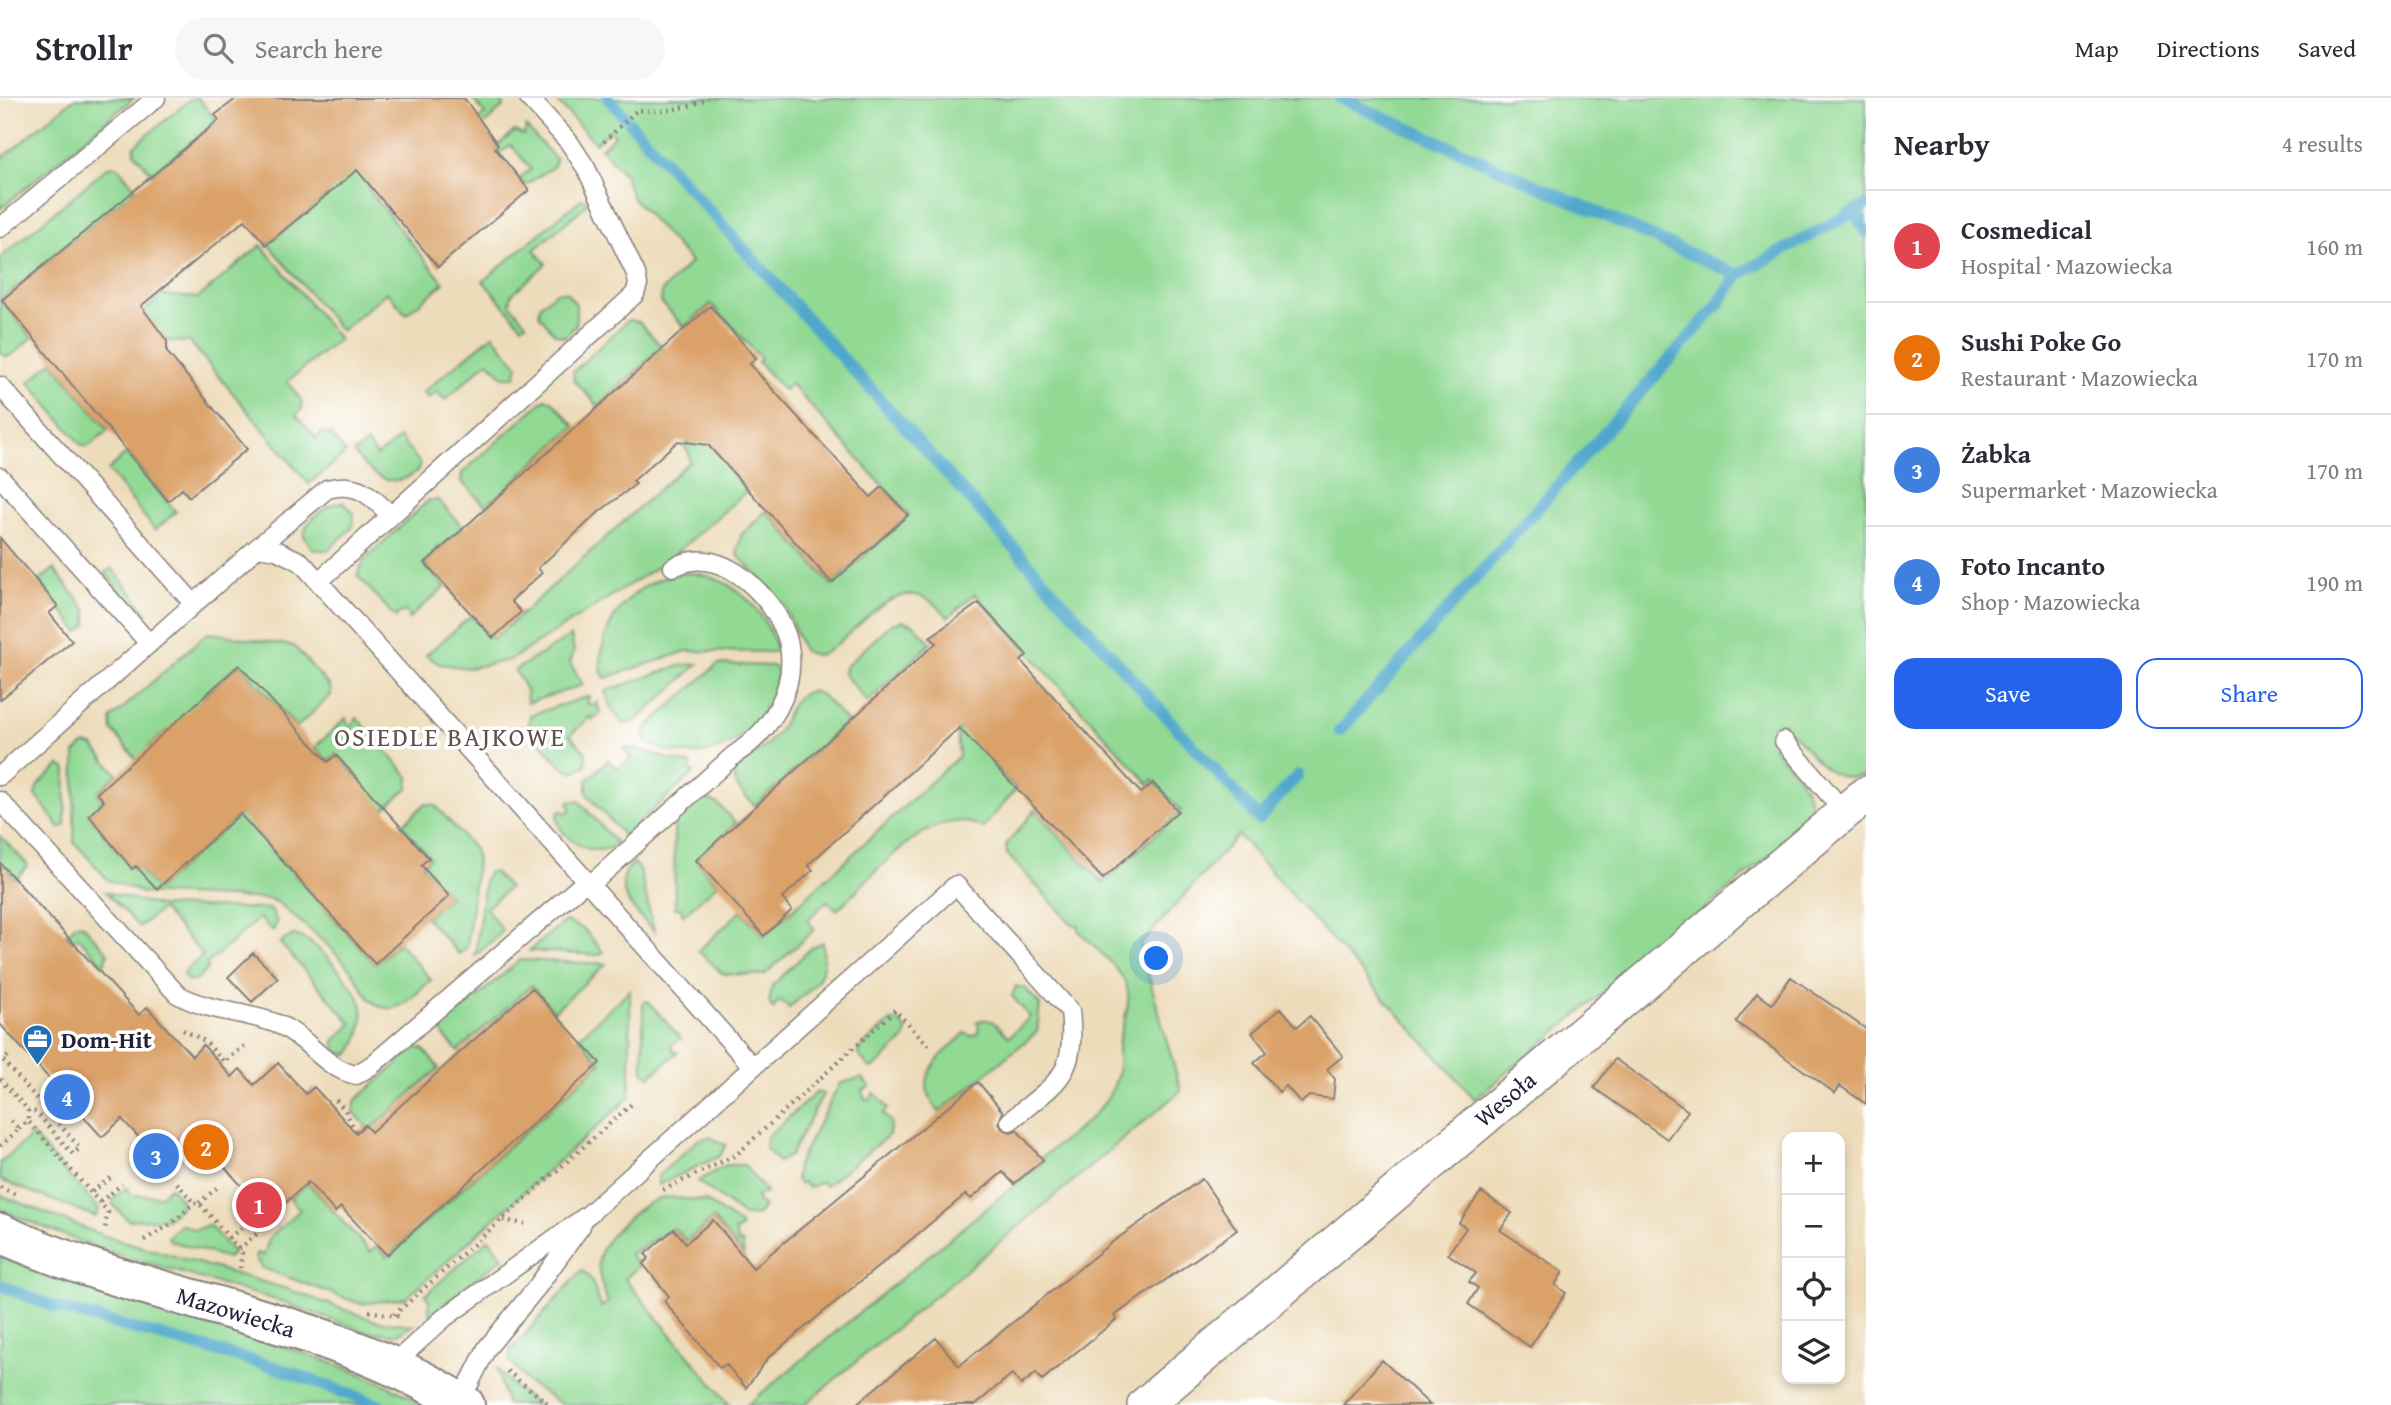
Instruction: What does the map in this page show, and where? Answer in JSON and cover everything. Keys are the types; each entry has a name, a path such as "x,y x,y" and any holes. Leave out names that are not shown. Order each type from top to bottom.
{"street":[{"name":"Wesoła","path":"1145,1405 1855,803"},
{"name":"Mazowiecka","path":"0,1233 93,1269 278,1322 391,1366 463,1404"}],"lane":[{"path":"0,228 156,98"},
{"path":"318,582 635,294 638,284 586,168 569,142 529,98"},
{"path":"0,386 193,603"},
{"path":"0,477 148,642"},
{"path":"0,776 148,642 327,489 341,485 363,490 390,516"},
{"path":"258,547 292,555 318,582 752,1066"},
{"path":"0,801 177,994 198,1006 278,1024 296,1034 340,1072 356,1075 372,1065 587,884 726,761 756,739 769,724 787,687 789,647 784,629 766,601 741,578 715,564 688,561 673,567"},
{"path":"1784,741 1855,803"},
{"path":"391,1366 444,1318 589,1214 956,885 1070,1011 1073,1038 1070,1063 1057,1081 1010,1121"},
{"path":"463,1404 487,1348 537,1287 589,1214"}],"path":[{"path":"616,130 637,110 660,112 678,109 708,98"},
{"path":"653,1192 736,1155 895,1010 929,1046"},
{"path":"0,1079 28,1110 36,1112 74,1154 80,1148 3,1060 8,1056"},
{"path":"394,1315 634,1102"},
{"path":"28,1110 28,1121 108,1212 105,1228"},
{"path":"11,1121 19,1129"},
{"path":"0,1146 28,1121"},
{"path":"92,1192 114,1175"},
{"path":"177,1183 239,1248 242,1253 240,1268"},
{"path":"100,1202 122,1184"},
{"path":"144,1240 170,1226 220,1185"},
{"path":"229,1238 251,1220"},
{"path":"239,1248 260,1231"},
{"path":"505,1360 505,1368 522,1385 550,1405"}],"green space":[{"path":"75,98 134,98 0,209 0,160"},
{"path":"192,98 198,98 217,121 152,174 135,153 134,146"},
{"path":"472,98 501,98 504,106 480,128 476,122 485,114"},
{"path":"554,98 1866,98 1866,775 1841,776 1831,772 1791,732 1773,747 1807,791 1811,811 1809,823 1475,1099 1238,835 1140,945 1181,1091 804,1405 747,1405 1044,1161 1042,1157 1096,1113 1112,1090 1118,1072 1119,1040 1128,1007 1128,992 1123,978 1079,931 1078,925 1072,924 1007,854 1006,845 1035,810 1103,883 1181,811 1153,780 1149,784 975,594 948,617 930,601 914,595 897,597 882,605 824,653 819,655 803,650 785,607 737,554 741,535 766,511 832,585 909,515 791,384 784,390 758,362 761,358 711,304 684,327 661,302 662,291 691,262 632,197 625,175 601,149 615,135 610,130 595,143"},
{"path":"526,127 556,159 554,166 526,185 520,178 531,169 511,145 500,153 495,148 515,131 524,135"},
{"path":"334,156 370,167 369,191 444,283 406,314 387,292 341,331 268,244 330,192"},
{"path":"117,166 136,189 1,300 32,338 10,356 4,356 0,351 0,258 108,167"},
{"path":"581,199 587,200 586,205 534,250 546,264 511,295 510,304 526,323 522,326 483,281"},
{"path":"261,245 339,339 287,382 301,400 302,409 296,415 316,438 322,433 330,434 346,453 309,484 190,342 167,341 142,313 162,295 198,298"},
{"path":"556,292 566,292 576,304 576,325 565,337 555,334 539,315 540,306"},
{"path":"628,320 639,322 662,347 598,406 574,380 573,372"},
{"path":"493,335 518,366 515,377 503,377 488,361 445,400 437,391 428,398 423,392"},
{"path":"52,362 108,430 89,446 82,446 29,382"},
{"path":"545,399 552,401 575,426 486,506 461,481 462,473"},
{"path":"700,431 731,464 727,468 747,491 667,561 510,660 469,668 439,664 426,655 471,616 493,640 689,462 689,453 684,446"},
{"path":"400,438 420,463 419,469 400,480 384,479 368,469 354,453 367,443 377,456"},
{"path":"127,453 176,512 155,530 108,470"},
{"path":"429,500 438,500 463,527 424,563 445,587 408,619 408,614 404,611 397,614 396,618 357,575 364,560"},
{"path":"343,502 354,513 352,528 328,550 313,550 304,536 308,524 324,509"},
{"path":"112,568 148,614 141,616 105,573"},
{"path":"54,569 87,611 87,625 79,632 39,581"},
{"path":"684,573 716,579 743,595 763,619 777,649 773,652 687,651 605,678 601,668 602,651 612,622 620,609 641,589 669,576"},
{"path":"903,621 913,624 931,643 867,702 844,674 845,667 891,624"},
{"path":"211,633 294,646 330,687 331,695 297,727 239,664 204,696 174,737 167,730 149,746 142,766 112,730 111,719 205,635"},
{"path":"571,636 574,651 570,663 583,685 527,703 526,690 515,670"},
{"path":"698,664 636,721 623,724 612,709 605,691 682,665"},
{"path":"718,664 772,666 778,671 772,694 747,731 730,744 711,751 690,754 668,751 645,741 645,729"},
{"path":"812,691 822,695 847,722 755,806 736,784 735,768 768,743 778,732 794,702"},
{"path":"589,696 587,703 593,706 597,702 600,713 593,720 590,717 570,735 586,753 586,765 573,772 561,766 528,728 530,715"},
{"path":"977,713 994,765 1016,789 983,828 963,822 943,824 923,833 885,862 837,910 827,901 807,920 815,929 764,975 723,974 698,951 741,911 764,936 959,756 957,732"},
{"path":"346,718 352,726 357,718 409,777 408,788 377,815 355,791 363,783 336,754 328,761 315,747"},
{"path":"85,744 93,746 117,774 97,793 103,801 89,815 132,869 136,866 157,889 255,801 254,830 375,964 399,943 431,980 399,1006 386,1008 370,999 353,973 336,954 277,902 270,899 143,893 108,880 74,842 75,753"},
{"path":"623,748 692,764 690,771 695,772 624,836 587,794 587,781 608,760 618,769 631,758"},
{"path":"60,765 66,769 65,825 60,828 35,794 38,785"},
{"path":"708,799 718,804 736,823 696,860 717,885 683,915 681,908 675,908 674,821 698,801"},
{"path":"579,801 617,844 594,850 583,847 565,834 559,826 560,810 565,813 571,810 568,802"},
{"path":"425,804 435,805 474,849 477,859 467,947 459,954 426,918 449,896 422,866 430,858 402,825"},
{"path":"0,836 28,865 16,879 9,871 0,879"},
{"path":"633,862 640,871 654,931 632,907 624,890 623,881"},
{"path":"489,872 494,872 509,888 486,908 503,931 475,956 485,878"},
{"path":"106,892 159,906 270,909 277,922 273,931 259,918 206,965 208,968 195,981 188,981 183,975 184,972 203,955 162,909 139,927"},
{"path":"565,921 584,929 603,952 600,955 529,951"},
{"path":"77,924 83,925 108,953 104,965 78,937 73,941 66,934"},
{"path":"293,935 311,943 332,962 361,1003 361,1030 349,1055 337,1052 334,1041 352,1024 280,943"},
{"path":"823,942 823,966 818,981 789,1008 779,1000 773,1009 769,1003 772,986 811,948"},
{"path":"520,960 606,964 554,1011 531,986 458,1051 443,1035 442,1027"},
{"path":"1016,986 1026,989 1040,1005 1037,1032 939,1112 927,1088 931,1069 965,1033 972,1036 978,1033 979,1026 976,1022 991,1021 1009,1037 1030,1017 1012,996"},
{"path":"630,990 630,1097 406,1298 361,1304 262,1268 255,1257 257,1253 264,1255 269,1238 300,1210 290,1199 308,1183 370,1252 377,1246 387,1257 601,1063 579,1037"},
{"path":"648,1001 681,1039 671,1044 673,1051 678,1052 650,1076 643,1072 643,1003"},
{"path":"891,1021 900,1022 907,1031 904,1040 874,1068 869,1067 858,1054 859,1049"},
{"path":"415,1048 423,1049 439,1068 370,1130 354,1112 355,1101"},
{"path":"862,1078 870,1087 862,1090 864,1098 870,1100 874,1092 888,1108 883,1114 891,1122 889,1135 825,1186 821,1182 808,1188 803,1182 799,1184 796,1179 797,1165 840,1083"},
{"path":"817,1092 823,1094 790,1156 778,1162 765,1147 766,1138"},
{"path":"32,1135 99,1209 96,1217 0,1180 0,1163"},
{"path":"709,1137 726,1145 720,1156 658,1185 658,1176 698,1140"},
{"path":"726,1165 744,1165 766,1192 757,1196 758,1203 764,1206 758,1215 744,1216 698,1181"},
{"path":"170,1187 181,1200 182,1206 167,1219 128,1220 113,1205 113,1199 126,1188 132,1195 160,1196"},
{"path":"0,1195 102,1235 287,1289 376,1321 413,1325 396,1335 362,1331 283,1302 99,1249 0,1210"},
{"path":"667,1197 706,1201 741,1225 741,1229 735,1231 738,1243 742,1242 744,1256 713,1219 686,1241 674,1228 630,1254 639,1266 625,1279 730,1405 563,1405 527,1382 510,1361 510,1352 582,1270 591,1279 601,1307 608,1302 598,1267 607,1240 635,1213 650,1203"},
{"path":"181,1224 195,1230 209,1225 233,1252 232,1255 227,1258 171,1241 168,1237"},
{"path":"489,1239 503,1258 429,1315 429,1300 425,1295"},
{"path":"0,1256 123,1300 314,1356 370,1378 424,1405 0,1405"},
{"path":"496,1367 516,1389 537,1405 507,1405"}],"building":[{"path":"237,98 464,98 498,145 495,148 529,190 438,267 357,170 266,245 245,220 141,306 167,341 167,352 247,449 189,497 182,489 168,501 2,300 219,120 215,115"},
{"path":"710,306 756,358 750,364 871,497 882,487 908,515 832,583 708,445 678,441 633,481 636,484 599,512 538,568 542,573 511,601 521,612 493,638 425,563"},
{"path":"0,538 58,606 49,613 72,641 0,700"},
{"path":"979,603 1027,655 1021,661 1141,793 1153,783 1178,811 1103,879 959,728 808,865 813,870 782,898 792,910 764,936 696,860 936,643 930,637"},
{"path":"239,665 328,762 336,755 429,858 421,865 449,896 375,964 240,814 157,889 136,866 132,869 89,815 104,801 97,793"},
{"path":"0,863 139,1015 147,1007 192,1056 203,1045 232,1077 240,1069 254,1085 278,1063 306,1094 314,1087 356,1133 365,1125 371,1132 532,988 600,1063 387,1255 341,1207 335,1212 308,1182 270,1217 199,1139 167,1168 122,1119 102,1137 0,1024"},
{"path":"253,953 278,978 252,1002 228,977"},
{"path":"1791,977 1866,1029 1866,1104 1840,1086 1835,1093 1736,1022 1757,993 1772,1004"},
{"path":"1281,1008 1297,1027 1310,1016 1343,1056 1327,1069 1335,1079 1333,1099 1309,1096 1301,1103 1286,1086 1279,1092 1254,1063 1267,1052 1252,1033"},
{"path":"1615,1059 1688,1111 1667,1139 1594,1088"},
{"path":"978,1082 1003,1112 999,1122 1002,1129 1011,1132 1017,1130 1043,1160 1014,1184 1003,1172 971,1199 966,1194 769,1357 746,1388 726,1364 720,1368 664,1301 669,1296 643,1264 649,1258 645,1254 674,1229 686,1243 713,1220 753,1268"},
{"path":"1202,1179 1237,1230 1114,1316 1117,1319 1042,1380 1036,1373 1021,1385 1012,1374 975,1405 855,1405 936,1338 959,1366 1111,1243"},
{"path":"1481,1192 1512,1213 1500,1230 1563,1272 1555,1285 1566,1293 1530,1347 1468,1304 1478,1288 1469,1282 1476,1273 1448,1254 1466,1228 1459,1223"},
{"path":"1382,1360 1430,1405 1343,1405"}],"waterway":[{"path":"608,98 624,116"},
{"path":"1340,98 1738,275"},
{"path":"630,123 1259,819 1298,775"},
{"path":"1340,731 1715,308 1738,275 1866,205"},
{"path":"1854,211 1866,232"},
{"path":"0,1285 54,1307 275,1367 379,1405"}],"place":[{"name":"Dom-Hit","path":"38,1066"},
{"name":"Foto Incanto","path":"67,1097"},
{"name":"Sushi Poke Go","path":"206,1147"},
{"name":"Żabka","path":"156,1156"},
{"name":"Cosmedical","path":"259,1205"}],"district":[{"name":"OSIEDLE BAJKOWE","path":"450,736"}]}
